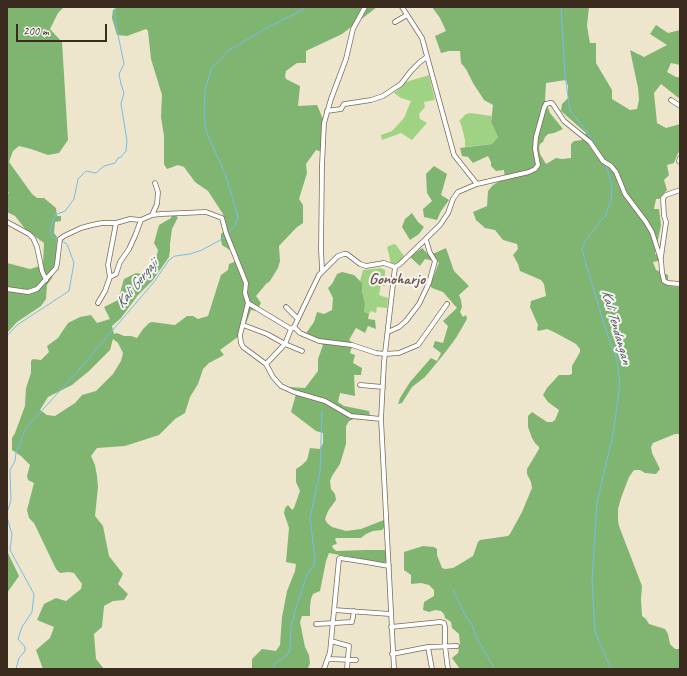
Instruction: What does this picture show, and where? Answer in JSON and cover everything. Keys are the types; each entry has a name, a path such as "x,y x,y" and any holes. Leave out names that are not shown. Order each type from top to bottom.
{"street":[{"path":"322,270 322,165 324,126 327,111 346,59 353,29 365,7"},
{"path":"402,7 420,34 452,150 456,158 477,184"},
{"path":"395,22 407,15"},
{"path":"327,111 341,109 344,104 371,100 383,96 401,84 411,71 427,57"},
{"path":"671,100 680,106"},
{"path":"266,364 285,344 314,283 322,270 338,256 344,254 349,255 363,266 384,263 394,267 400,264 426,240 448,213 455,195 462,190 477,184 529,172 535,169 538,165 536,137 544,108 546,104 550,103 552,103 564,121 590,142 604,161 616,172 625,194 646,222 656,243 661,260 664,281 668,283 680,284"},
{"path":"680,158 678,161 680,162"},
{"path":"152,215 157,204 158,192 155,184"},
{"path":"661,260 666,222 664,216 664,198 666,195 680,190"},
{"path":"7,289 28,292 34,291 56,268 60,241 81,228 102,223 116,223 130,219 141,220 152,215 196,212 211,213 222,218 235,257 246,283 248,303 240,339 242,345 266,364 277,382 285,389 326,401 351,416 381,419"},
{"path":"110,277 117,272 120,262 134,239 141,220"},
{"path":"7,222 29,234 33,238 46,280"},
{"path":"98,303 105,291 110,277 108,265 116,223"},
{"path":"388,332 399,327 406,320 418,304 429,283 435,262 430,253 426,240"},
{"path":"394,267 385,354 381,419 392,654 394,669"},
{"path":"248,303 319,341 352,345 385,354 399,352 418,346 447,304"},
{"path":"286,307 298,319"},
{"path":"243,325 267,334 302,352"},
{"path":"360,385 383,387"},
{"path":"324,669 328,659 331,641 339,559 389,566"},
{"path":"334,610 390,614"},
{"path":"316,624 352,622 354,611"},
{"path":"391,627 442,622 445,627 445,646 448,669"},
{"path":"331,641 349,646 347,669"},
{"path":"392,654 428,647 457,646"},
{"path":"428,647 432,669"},
{"path":"328,659 347,661 356,660"}],"green space":[{"path":"7,7 64,7 58,13 50,29 62,42 68,140 59,153 48,155 19,146 13,151 9,162 32,194 37,198 44,198 56,208 57,216 61,216 61,221 55,222 54,233 57,237 56,260 52,278 47,285 46,299 41,306 17,322 7,333 7,263 30,269 43,265 44,243 26,230 15,216 7,212 7,194 9,193 7,191"},
{"path":"118,7 377,7 342,34 306,51 306,63 297,63 286,71 286,79 300,86 298,106 317,105 326,126 325,153 316,150 306,164 307,173 299,199 303,205 303,223 296,228 279,246 280,261 278,268 270,281 256,296 261,303 257,311 251,310 242,334 220,350 224,355 209,363 203,369 198,384 190,397 185,413 175,419 159,435 125,446 97,448 91,456 95,465 98,487 95,516 103,526 109,556 123,574 118,584 128,594 124,600 113,601 104,606 102,627 94,634 96,659 104,669 43,669 36,650 50,638 54,627 37,620 44,604 56,598 66,601 81,589 82,584 74,573 60,573 56,569 34,523 29,518 27,510 34,483 28,480 27,476 30,465 12,450 12,438 25,406 26,388 31,373 31,361 33,359 41,360 49,352 47,346 58,338 68,323 80,317 91,315 97,323 110,319 104,307 118,300 124,279 136,273 142,274 155,265 158,250 154,243 159,225 171,218 172,214 178,217 172,229 169,257 153,280 138,295 121,318 112,326 114,334 117,333 124,336 137,338 143,329 152,322 175,325 187,316 193,316 198,319 208,316 221,275 228,270 229,264 239,260 236,254 222,245 221,234 227,228 223,214 208,191 195,182 184,167 178,165 167,169 164,164 164,136 161,117 162,95 151,59 148,31 146,29 127,36 117,35 112,18 113,10","holes":["113,339 118,343 123,353 121,361 113,374 96,391 82,395 75,403 55,416 47,415 40,410 48,397 72,385 89,371 110,350"]},
{"path":"432,7 589,7 587,26 590,43 596,43 596,63 612,90 612,99 630,110 637,109 639,100 630,50 644,57 667,45 650,34 656,25 668,33 680,30 680,65 671,63 667,72 676,77 680,77 680,99 661,84 654,93 657,123 666,128 680,124 680,151 674,163 667,165 669,175 664,180 667,190 659,199 656,199 654,209 659,209 661,225 655,254 658,255 658,261 653,262 656,270 668,275 670,286 680,287 680,434 675,434 653,443 651,447 652,453 660,469 656,474 634,470 629,477 621,498 618,509 618,520 642,586 642,616 649,624 665,629 668,634 670,644 675,649 680,649 680,669 460,669 452,658 458,653 460,644 459,634 452,628 451,622 445,618 441,611 435,610 429,612 423,610 424,602 434,596 434,590 429,585 421,583 411,584 411,575 404,570 404,552 423,546 434,547 437,549 437,555 442,568 453,568 473,556 480,540 508,536 510,534 522,512 532,488 527,474 527,469 539,449 532,438 528,427 528,416 532,412 547,422 552,422 555,420 559,410 548,402 543,395 547,388 559,375 572,374 572,366 580,352 580,349 576,344 554,332 547,329 538,331 538,325 530,307 531,301 546,296 544,284 541,280 520,271 513,255 518,249 517,244 503,240 495,230 485,228 476,220 473,212 487,206 488,191 493,185 505,178 504,170 496,171 491,166 488,156 473,163 468,157 462,156 460,148 492,144 498,137 491,122 493,105 484,100 473,83 466,69 461,63 460,51 441,53 435,36 446,31 440,18","holes":["566,80 568,86 568,98 562,104 561,111 586,133 582,140 574,141 571,144 571,158 556,158 546,164 540,154 540,144 548,134 563,129 550,113 545,100 546,83"]},
{"path":"429,75 435,100 424,102 425,107 419,114 420,119 427,123 412,140 401,133 382,140 381,135 392,131 404,118 411,101 401,98 394,93 406,82"},
{"path":"471,113 491,116 491,122 498,137 492,144 465,147 465,140 459,121 466,114"},
{"path":"434,166 447,174 441,195 449,200 441,211 437,220 424,217 423,209 432,201 427,193 426,174"},
{"path":"412,213 418,222 424,227 419,234 410,240 402,227 405,219"},
{"path":"394,244 404,256 400,262 395,264 391,263 387,247"},
{"path":"422,248 428,254 435,253 446,248 454,271 469,286 459,295 462,307 460,312 463,317 466,315 467,319 456,338 444,354 425,377 412,387 402,403 398,404 410,382 431,358 437,361 441,353 433,347 435,341 443,343 448,326 443,321 457,308 443,292 430,286 439,262 425,259 420,266 410,257"},
{"path":"381,268 385,270 385,286 381,285 379,295 388,298 387,308 377,307 376,313 371,311 369,314 364,312 365,304 360,281 363,270"},
{"path":"342,272 354,275 362,283 365,304 364,312 369,314 368,319 375,320 376,329 368,326 365,333 356,328 349,340 353,343 350,353 355,355 353,363 362,368 361,375 354,375 355,396 340,393 338,402 344,406 369,411 370,416 380,417 378,421 354,419 349,421 346,426 346,444 340,464 330,481 331,489 335,494 336,500 328,511 325,519 332,527 346,531 361,529 384,520 384,528 382,530 373,531 361,538 336,538 337,544 333,545 332,547 336,551 385,550 387,554 387,561 383,563 329,553 320,591 313,594 311,599 310,616 302,616 300,622 305,647 309,655 310,663 308,668 252,669 252,659 262,649 276,651 280,645 282,617 287,591 295,571 296,564 286,562 289,528 284,513 285,508 288,505 292,510 294,508 300,491 296,482 296,469 307,460 310,448 320,449 323,443 323,433 316,431 291,412 296,394 288,387 305,388 318,371 318,359 323,345 304,336 314,322 317,312 324,314 332,310 333,298 328,288 332,284 337,274"},
{"path":"7,551 19,576 7,593"}],"waterway":[{"path":"57,239 52,237 50,230 55,215 65,211 74,199 78,179 86,171 96,173 104,166 115,163 126,151 127,141 121,104 124,93 119,74 124,64 115,20 115,7"},
{"name":"Kali Gergaji","path":"228,233 234,227 238,217 226,176 206,131 204,113 205,91 211,69 228,51 263,30 302,10 304,7"},
{"name":"Kali Tendangan","path":"561,7 565,75 570,111 586,130 602,157"},
{"name":"Kali Tendangan","path":"606,165 612,186 611,201 605,216 585,241 582,250 606,331 617,359 620,385 613,434 597,503 592,581 595,632 611,669"},
{"name":"Kali Gergaji","path":"7,513 11,500 10,470 15,461 16,453 26,428 76,373 154,282 169,260 175,256 190,254 202,250 225,236"},
{"path":"7,336 17,325 69,291 74,263 67,244 62,241"},
{"path":"273,669 275,664 288,654 290,649 291,628 295,610 307,574 314,565 315,559 310,518 320,472 322,410"},
{"name":"Kali Gergaji","path":"7,517 12,534 10,550 34,594 32,612 22,627 18,639 25,647 25,651 19,658 16,669"},
{"path":"453,590 465,615 472,625 476,637 495,669"}],"district":[{"name":"Gonoharjo","path":"397,280"}]}
